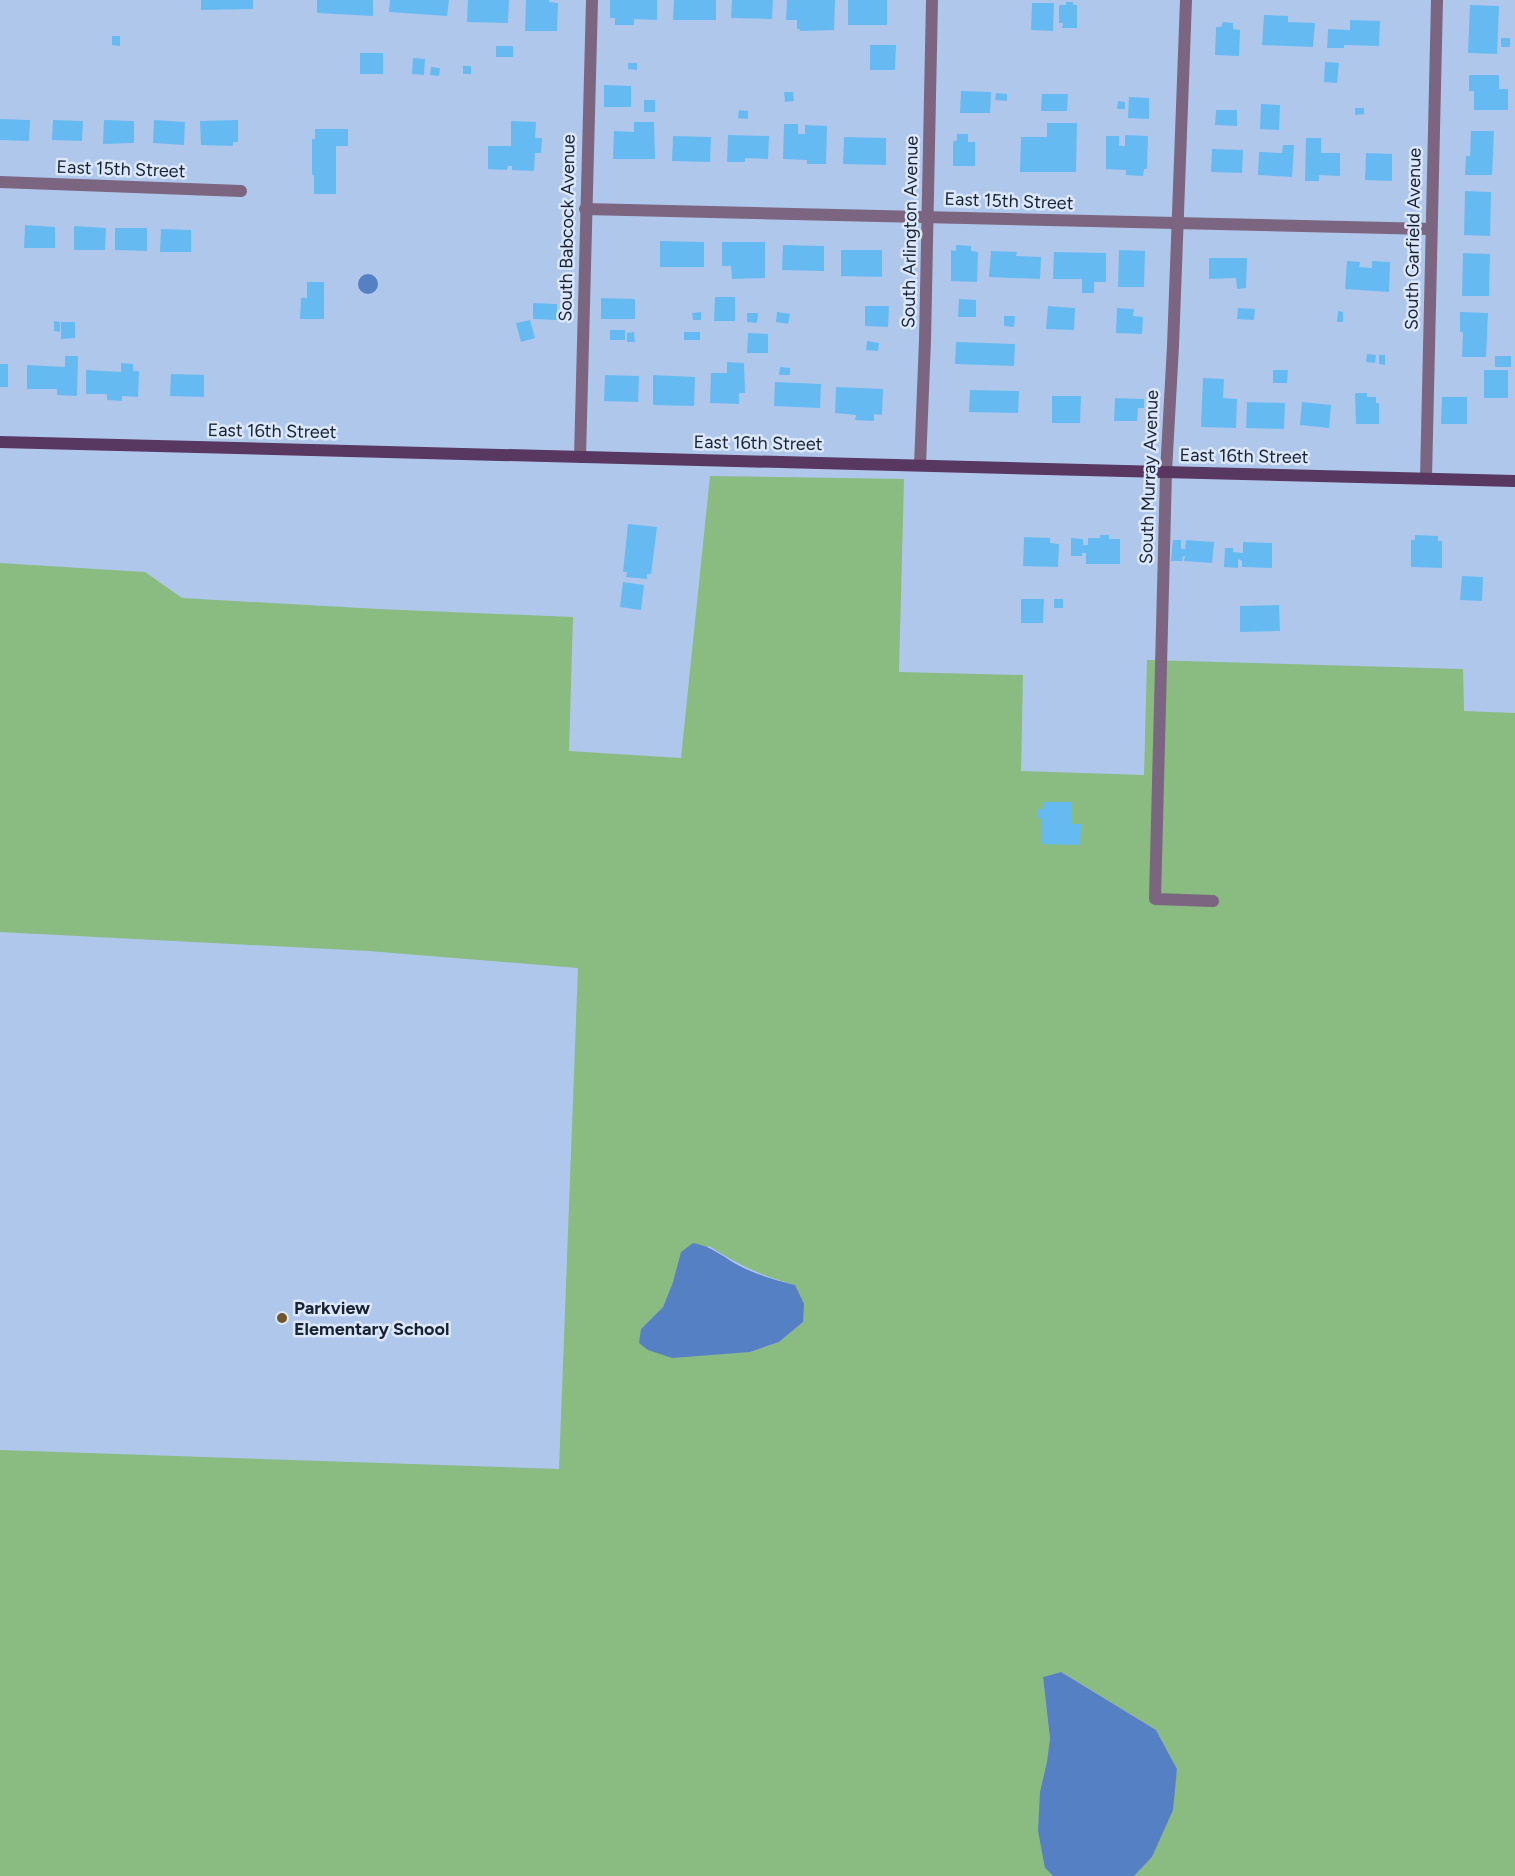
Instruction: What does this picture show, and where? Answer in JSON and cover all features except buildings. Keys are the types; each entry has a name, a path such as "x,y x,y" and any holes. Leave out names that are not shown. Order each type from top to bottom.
{"street":[{"name":"South Babcock Avenue","path":"580,456 592,0"},
{"name":"South Arlington Avenue","path":"920,465 932,0"},
{"name":"South Murray Avenue","path":"1186,0 1166,472 1155,899 1213,902"},
{"name":"South Garfield Avenue","path":"1426,478 1437,0"},
{"name":"East 15th Street","path":"0,182 241,191"},
{"name":"East 15th Street","path":"585,209 1431,229"},
{"name":"East 16th Street","path":"0,442 1515,481"}],"green space":[{"path":"710,476 904,479 899,672 1023,675 1021,771 1144,775 1147,660 1463,669 1464,711 1515,713 1515,1876 1134,1876 1152,1857 1172,1810 1177,1769 1156,1730 1061,1672 1043,1677 1050,1739 1045,1868 1053,1876 0,1876 0,1450 559,1469 578,968 368,951 0,932 0,563 145,572 182,598 573,617 569,751 681,758","holes":["709,1246 761,1274 795,1285 803,1322 779,1342 750,1352 641,1329 663,1307 673,1282"]}],"water":[{"path":"368,274 375,277 378,284 375,291 368,294 361,291 358,284 361,277"},
{"path":"693,1243 710,1249 750,1271 795,1285 804,1304 803,1322 779,1342 750,1352 672,1358 648,1350 639,1343 641,1329 663,1307 681,1252"},
{"path":"1061,1672 1156,1730 1177,1769 1173,1810 1152,1857 1134,1876 1053,1876 1045,1868 1038,1831 1040,1792 1050,1739 1043,1677"}],"place":[{"name":"Parkview Elementary School","path":"282,1318"}]}
